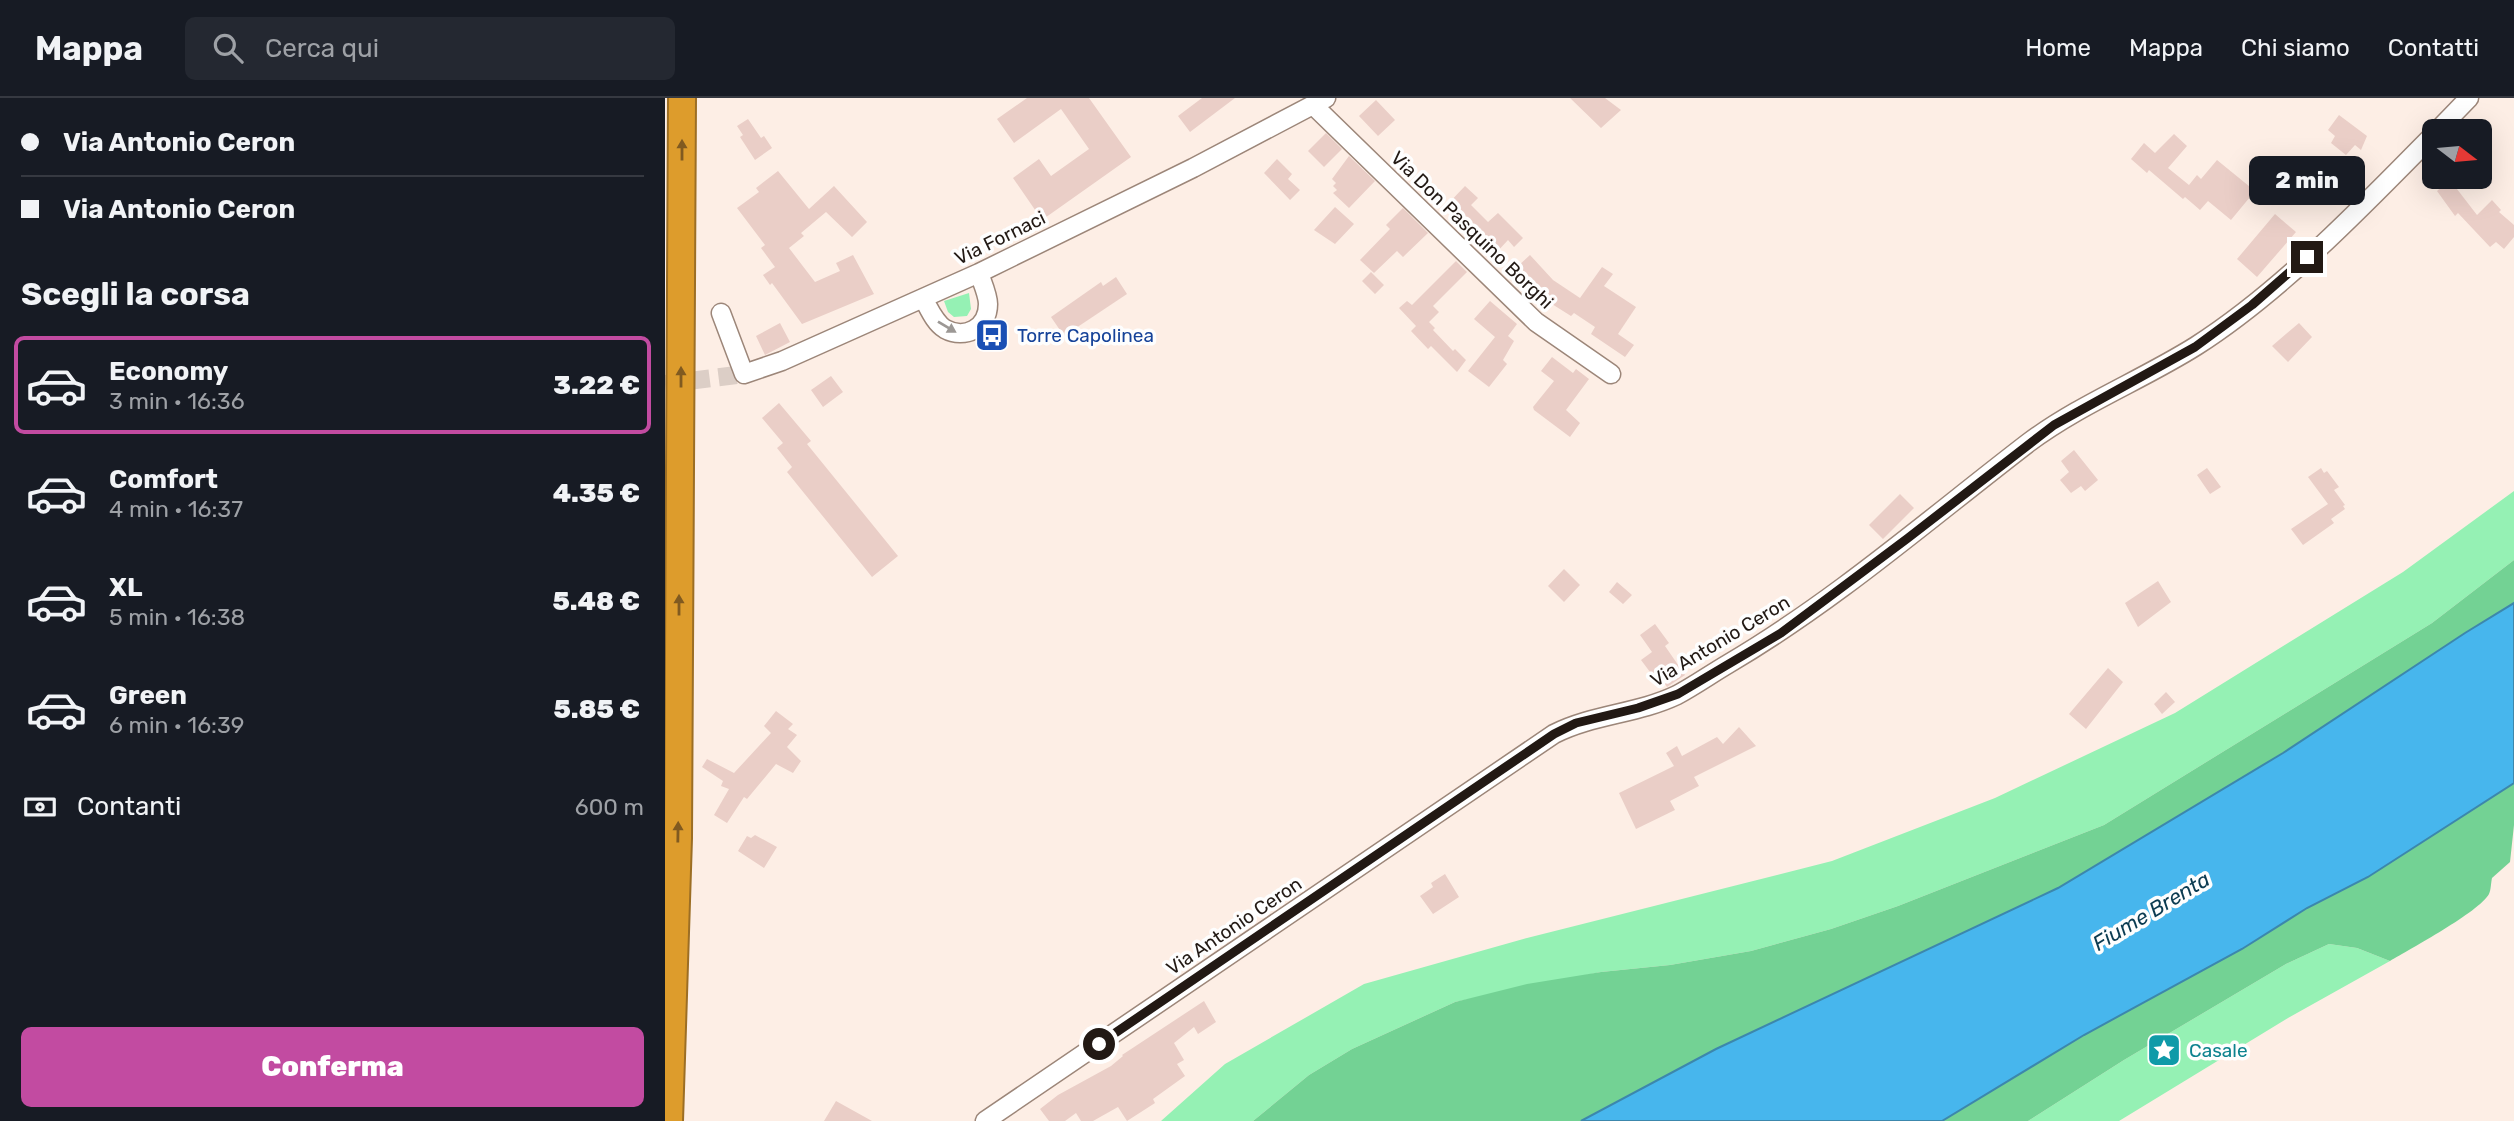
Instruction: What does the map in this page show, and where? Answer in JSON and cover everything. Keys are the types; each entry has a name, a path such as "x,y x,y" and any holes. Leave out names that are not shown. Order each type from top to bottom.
{"highway":[{"path":"669,1121 678,838 682,98"}],"street":[{"name":"Via Antonio Ceron","path":"2448,119 2469,98"},
{"name":"Via Fornaci","path":"721,313 744,374 782,361 979,273 1320,102"},
{"name":"Via Don Pasquino Borghi","path":"1320,102 1536,322 1611,374"},
{"name":"Via Antonio Ceron","path":"985,1121 1554,734 1576,723 1638,708 1678,694 1781,633 2054,425 2195,347 2233,320 2329,237 2422,145"},
{"path":"923,298 935,319 944,328 960,334 972,331 981,325 989,303 979,273"}],"green space":[{"path":"969,293 971,309 967,316 954,317 948,312 944,301"},
{"path":"2514,491 2514,560 2432,623 2104,825 1898,906 1831,929 1751,951 1670,965 1601,972 1455,1002 1352,1049 1309,1075 1253,1121 1161,1121 1225,1064 1364,984 1527,938 1832,861 1995,798 2175,713 2403,572"},
{"path":"2514,560 2514,603 2283,753 2058,888 1716,1049 1581,1121 1253,1121 1309,1075 1352,1049 1455,1002 1527,984 1751,951 1831,929 1898,906 2104,825 2432,623"},
{"path":"2514,783 2514,825 2510,862 2492,878 2490,892 2483,902 2459,920 2390,961 2357,948 2329,944 2286,964 2124,1060 2028,1121 1942,1121 2084,1035 2242,949 2307,908 2368,877"},
{"path":"2329,944 2357,948 2390,961 2288,1018 2119,1121 2028,1121 2124,1060 2286,964"}],"water":[{"name":"Fiume Brenta","path":"2514,603 2514,783 2368,877 2307,908 2242,949 2084,1035 1942,1121 1581,1121 1716,1049 2058,888 2283,753"}],"building":[{"path":"1027,98 1089,98 1131,157 1042,220 1013,178 1039,159 1051,176 1089,149 1061,109 1014,143 997,119"},
{"path":"1202,98 1235,98 1190,132 1178,116"},
{"path":"1570,98 1605,98 1621,110 1601,128"},
{"path":"1376,100 1395,120 1378,136 1359,116"},
{"path":"2339,115 2367,136 2361,150 2355,145 2346,155 2331,143 2335,136 2328,130"},
{"path":"748,119 772,148 755,160 740,137 743,135 737,126"},
{"path":"1326,133 1342,149 1324,167 1308,151"},
{"path":"2174,134 2187,146 2168,168 2189,185 2197,175 2201,179 2217,160 2255,191 2231,220 2208,201 2200,210 2131,159 2144,143 2155,153"},
{"path":"1349,156 1375,181 1349,208 1333,193 1337,190 1332,179"},
{"path":"1277,159 1292,174 1288,179 1300,190 1290,200 1264,173"},
{"path":"778,171 809,209 834,186 867,222 852,237 826,212 801,233 804,236 789,248 815,282 840,271 836,263 853,255 874,294 802,324 772,283 770,285 763,275 775,267 761,248 765,245 737,208 759,192 756,188"},
{"path":"1465,186 1478,198 1471,205 1488,222 1498,213 1523,238 1514,247 1508,240 1496,253 1461,218 1459,221 1445,207"},
{"path":"2457,189 2477,215 2492,200 2501,210 2499,212 2514,225 2514,237 2504,249 2496,242 2490,247 2458,213 2455,216 2437,191"},
{"path":"1335,207 1354,224 1335,244 1314,230"},
{"path":"1403,208 1428,233 1403,257 1397,251 1374,273 1360,260 1390,229 1386,225"},
{"path":"2275,214 2296,232 2257,277 2237,259"},
{"path":"1530,255 1553,280 1580,298 1602,267 1613,274 1604,286 1636,307 1618,334 1634,345 1625,357 1591,334 1595,327 1574,313 1571,316 1536,294 1534,296 1515,276 1522,269 1518,266"},
{"path":"1456,261 1467,272 1433,306 1439,312 1429,322 1453,351 1455,349 1466,360 1457,372 1431,346 1428,349 1411,331 1416,326 1399,308 1407,301 1412,305"},
{"path":"1371,272 1384,285 1375,294 1362,281"},
{"path":"1116,277 1127,294 1064,336 1051,317 1101,282 1103,286"},
{"path":"1490,301 1517,324 1508,336 1514,341 1503,360 1507,364 1489,387 1468,371 1495,337 1474,319"},
{"path":"780,323 790,342 765,355 756,336"},
{"path":"2299,323 2312,337 2288,362 2272,346"},
{"path":"1552,357 1573,373 1576,369 1589,379 1566,410 1580,423 1570,437 1533,407 1554,381 1541,371"},
{"path":"831,376 843,392 823,407 811,390"},
{"path":"779,403 811,441 807,444 898,556 872,577 787,472 792,467 777,448 783,443 762,418"},
{"path":"2074,450 2098,480 2085,491 2081,486 2071,493 2060,480 2069,472 2061,461"},
{"path":"2207,468 2221,487 2210,494 2197,475"},
{"path":"2321,468 2324,473 2327,471 2339,487 2334,490 2345,509 2331,519 2334,523 2303,545 2291,529 2328,504 2308,477"},
{"path":"1900,494 1914,508 1883,539 1869,525"},
{"path":"1564,569 1580,585 1564,602 1548,586"},
{"path":"2158,581 2171,602 2138,627 2125,603"},
{"path":"1617,582 1632,595 1623,604 1609,592"},
{"path":"1655,624 1669,643 1665,646 1685,675 1667,687 1663,681 1659,684 1641,660 1652,652 1640,635"},
{"path":"2108,668 2123,682 2086,729 2069,714"},
{"path":"2166,692 2175,702 2162,714 2154,704"},
{"path":"776,711 793,724 788,729 797,735 787,747 801,761 793,773 776,764 747,799 744,797 727,823 714,815 729,789 721,786 723,781 702,767 707,759 734,773 771,733 764,726"},
{"path":"1739,727 1756,746 1694,777 1699,786 1670,801 1675,810 1636,829 1619,793 1674,766 1666,753 1677,746 1682,756 1717,737 1723,744"},
{"path":"755,835 777,847 764,868 738,851 747,836 751,838"},
{"path":"1445,874 1459,897 1433,914 1420,896 1433,887 1431,883"},
{"path":"1204,1001 1216,1022 1198,1034 1194,1027 1174,1043 1184,1060 1177,1064 1185,1076 1153,1099 1155,1103 1127,1121 1118,1107 1093,1121 1081,1121 1076,1113 1065,1121 1049,1121 1040,1109 1058,1095 1111,1066 1122,1055"},
{"path":"836,1101 872,1121 824,1121"}],"tunnel":[{"path":"665,384 744,374"}],"place":[{"name":"Torre Capolinea","path":"992,335"},
{"name":"Casale","path":"2164,1050"}],"route":[{"path":"1099,1044 1554,734 1576,723 1659,703 1781,633 2054,425 2195,347 2252,305 2307,257"}]}
